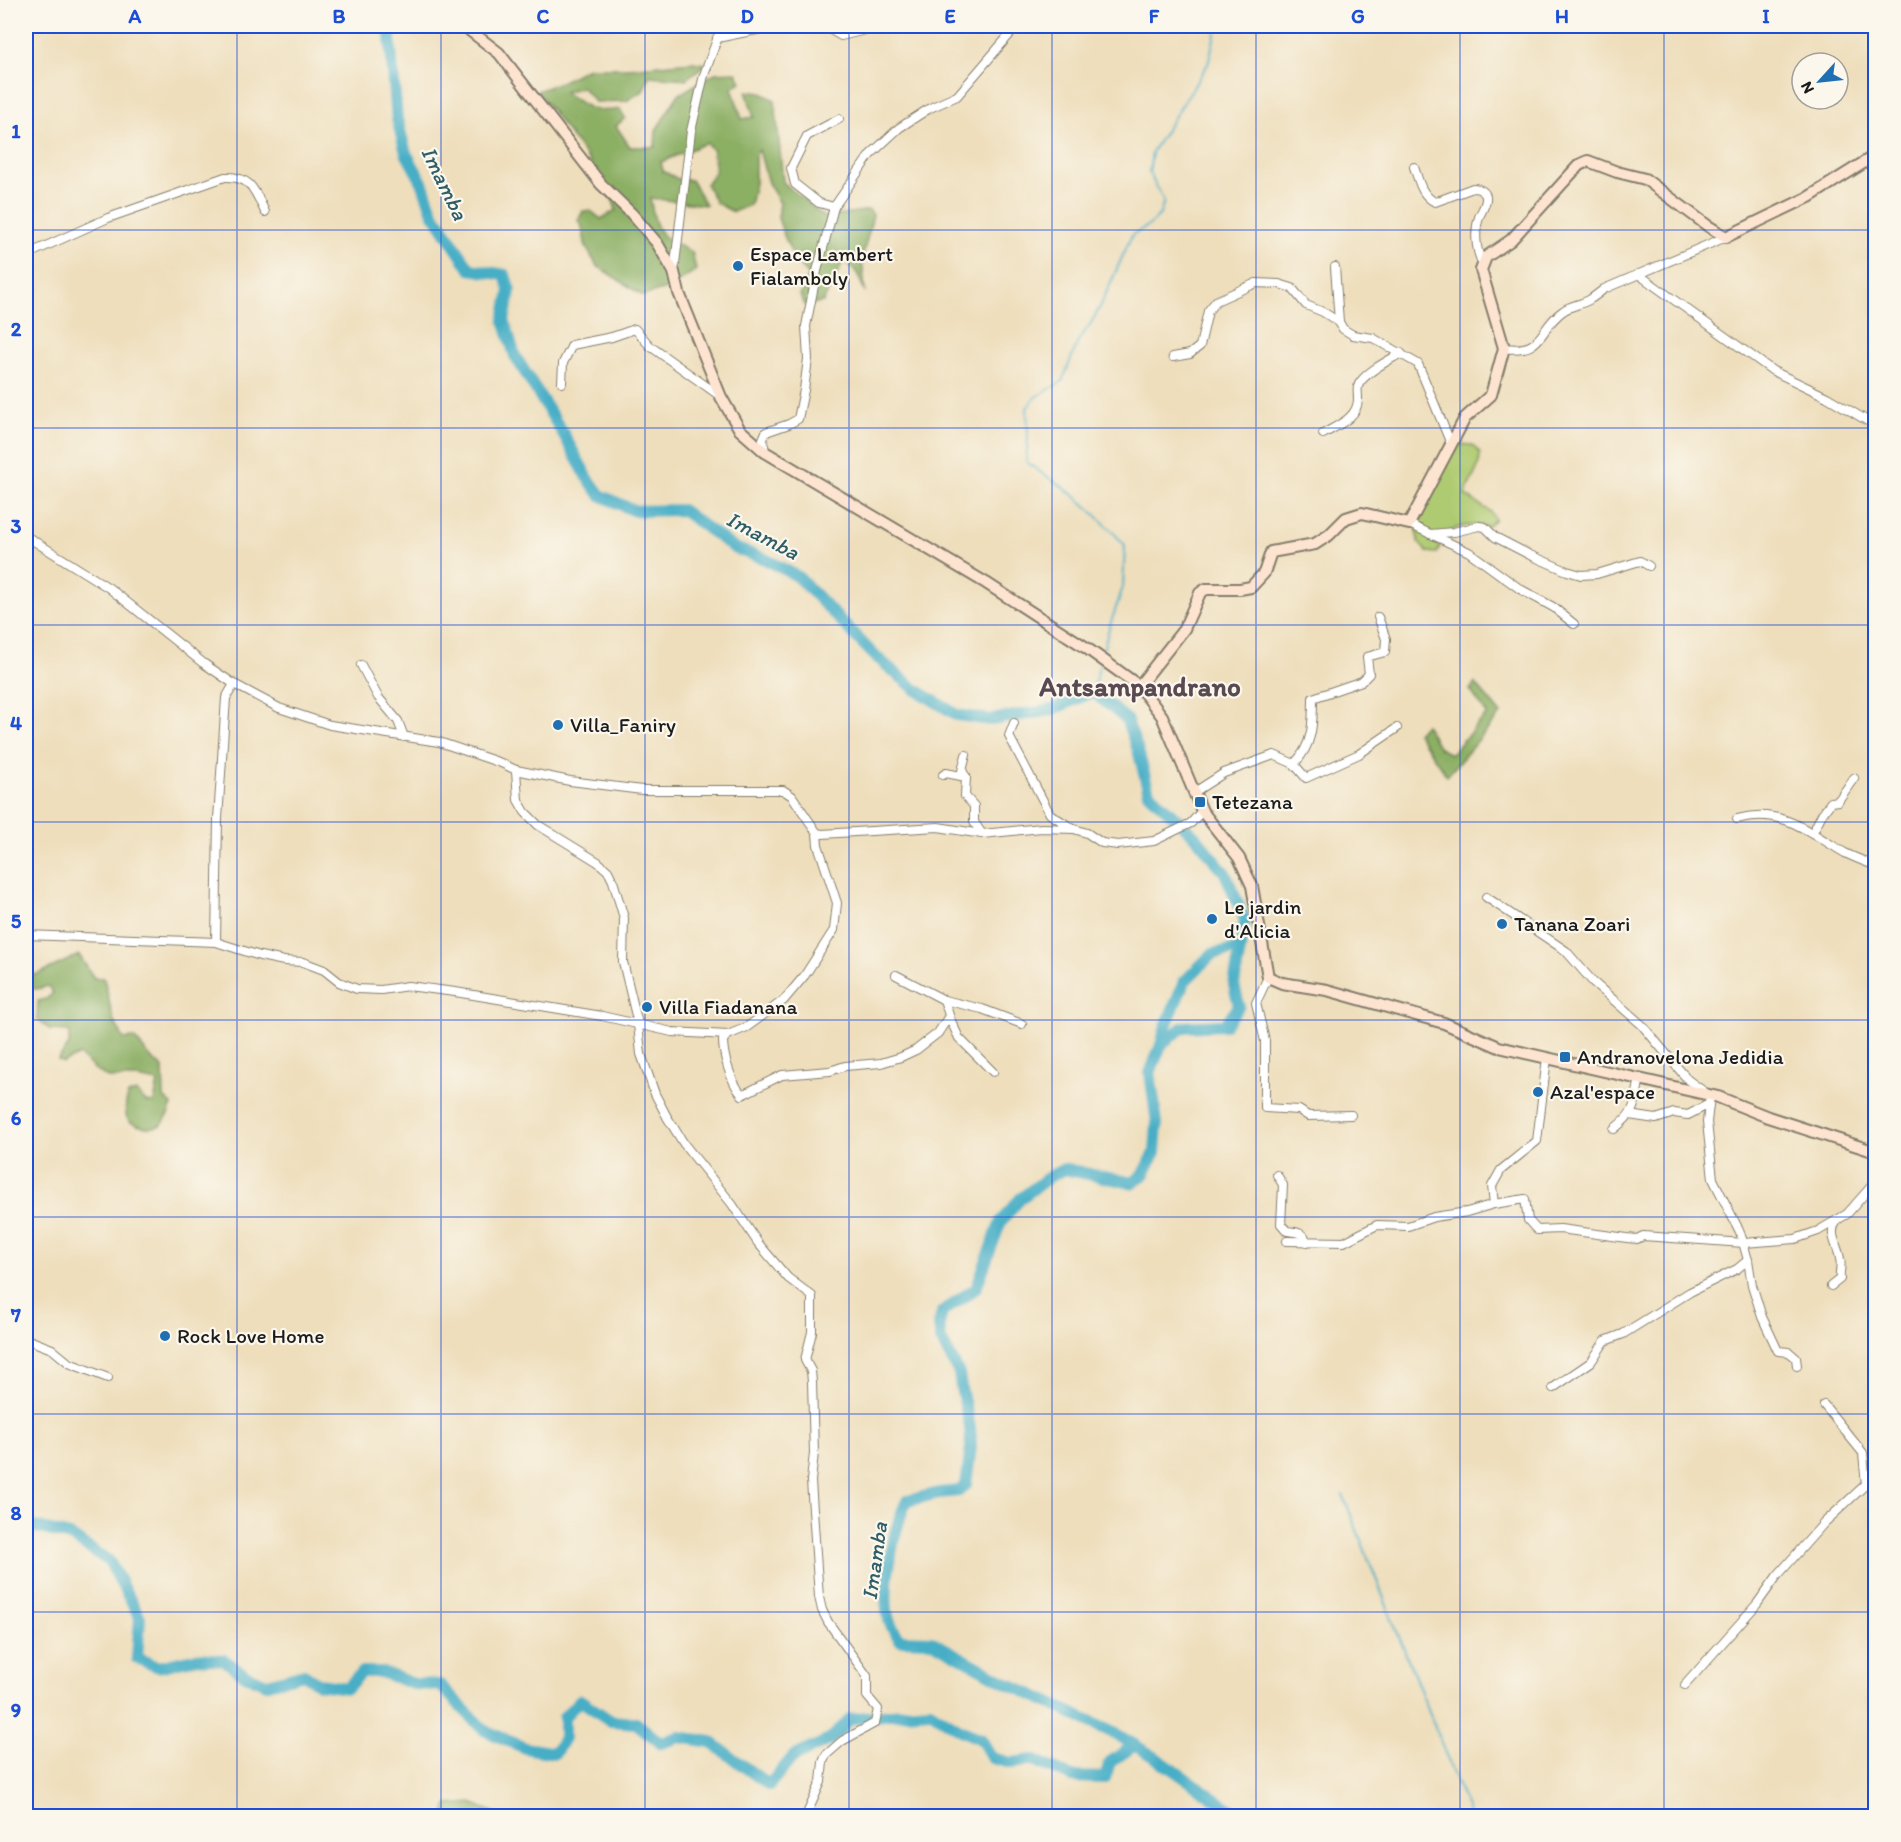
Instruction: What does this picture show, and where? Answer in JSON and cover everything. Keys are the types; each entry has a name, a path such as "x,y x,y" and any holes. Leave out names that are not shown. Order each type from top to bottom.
{"street":[{"path":"464,26 499,53 601,184 632,214 657,243 674,272 679,293 721,397 741,430 765,452 986,583 1086,647 1139,686 1162,716 1202,811 1239,858 1252,886 1268,977 1256,1003 1265,1041 1265,1108 1299,1110 1308,1116 1351,1115"},
{"path":"674,272 691,131 704,75 722,26"},
{"path":"717,38 778,26 793,26"},
{"path":"824,26 841,36 881,26"},
{"path":"765,452 766,432 789,424 798,418 808,359 806,326 817,271 834,207 870,155 899,128 930,108 957,96 1017,26"},
{"path":"834,207 819,203 795,184 791,168 807,136 839,119"},
{"path":"1504,348 1518,350 1527,348 1536,343 1552,319 1564,310 1590,299 1604,289 1726,237 1809,198 1875,154"},
{"path":"1409,524 1465,418 1491,395 1504,348 1481,270 1486,257 1511,240 1579,165 1588,161 1645,179 1726,237"},
{"path":"1414,167 1421,190 1427,198 1435,202 1473,188 1479,188 1485,193 1486,200 1476,228 1478,256 1483,264"},
{"path":"26,255 108,218 225,177 243,179 254,188 265,212"},
{"path":"1335,267 1339,322 1342,329 1353,335 1373,338 1418,364 1450,444"},
{"path":"1638,274 1773,371 1827,397 1871,423"},
{"path":"1173,357 1190,354 1200,346 1208,311 1216,301 1256,283 1279,284 1292,288 1306,305 1339,322"},
{"path":"562,383 563,363 572,345 612,337 635,329 650,346 721,397"},
{"path":"1323,434 1356,412 1357,387 1362,379 1401,353"},
{"path":"1139,686 1184,629 1200,593 1206,589 1251,587 1264,573 1271,552 1315,544 1329,535 1346,518 1362,513 1409,524 1469,552 1574,624"},
{"path":"1430,534 1485,527 1496,537 1530,555 1581,575 1597,574 1640,561 1649,566"},
{"path":"26,536 109,588 203,663 234,684 279,708 330,725 439,742 516,770 570,781 642,790 783,789 792,796 817,833 818,845 837,903 834,930 805,975 784,1000 747,1027 728,1035 723,1040 723,1048 734,1082 742,1095 782,1075 830,1071 845,1066 881,1063 901,1057 916,1050 938,1033 949,1016"},
{"path":"1294,764 1304,754 1312,728 1313,698 1362,681 1369,674 1367,657 1384,652 1386,639 1378,617"},
{"path":"361,666 378,698 398,721 404,737"},
{"path":"216,942 218,819 225,709 226,698 234,684"},
{"path":"1014,723 1009,736 1050,814 1102,843 1118,845 1154,841 1191,823 1202,811"},
{"path":"1193,793 1224,773 1274,755 1294,764 1306,778 1359,754 1397,728"},
{"path":"966,755 962,771 966,777 965,796 974,806 974,822 982,834"},
{"path":"516,770 518,800 525,812 538,825 598,862 608,871 613,881 624,918 623,962 638,1024 641,1054 655,1094 684,1144 732,1204 758,1243 788,1278 813,1296 812,1332 806,1360 811,1371 812,1382 814,1453 811,1481 819,1597 828,1622 867,1676 867,1696 878,1709 875,1723 842,1741 826,1755 821,1782 806,1816"},
{"path":"943,775 946,773 966,777"},
{"path":"1813,832 1831,802 1838,801 1854,778"},
{"path":"1737,819 1751,815 1784,819 1813,832 1846,854 1875,866"},
{"path":"817,833 938,827 982,834 1042,828 1074,829"},
{"path":"1486,897 1566,951 1593,982 1642,1025 1688,1080 1710,1100"},
{"path":"26,935 216,942 260,956 303,962 324,970 339,982 357,989 381,990 408,986 602,1016 672,1032 728,1035"},
{"path":"896,975 944,1000 982,1008 1022,1024"},
{"path":"1268,977 1282,983 1327,990 1444,1023 1499,1047 1640,1078 1710,1100"},
{"path":"944,1000 959,1038 993,1072"},
{"path":"1494,1204 1492,1186 1501,1170 1537,1141 1547,1058"},
{"path":"1614,1129 1629,1115 1637,1100 1640,1078"},
{"path":"1629,1115 1656,1119 1674,1113 1688,1115 1718,1096 1768,1118 1875,1152"},
{"path":"1710,1100 1707,1122 1713,1179 1744,1243 1752,1285 1762,1317 1778,1351 1789,1352 1796,1358 1797,1366"},
{"path":"1277,1175 1283,1185 1281,1224 1287,1230 1299,1232 1305,1236 1306,1242"},
{"path":"1287,1242 1344,1242 1377,1225 1408,1226 1434,1217 1525,1199 1528,1220 1537,1230 1560,1229 1627,1238 1654,1236 1744,1243 1795,1239 1818,1231 1847,1214 1875,1181"},
{"path":"1831,1286 1840,1279 1841,1262 1832,1234 1834,1224 1840,1217"},
{"path":"1553,1388 1591,1362 1605,1341 1623,1335 1690,1292 1737,1269 1748,1260"},
{"path":"26,1339 52,1349 69,1363 108,1378"},
{"path":"1824,1405 1863,1453 1866,1485"},
{"path":"1685,1685 1757,1604 1777,1576 1822,1525 1875,1475"}],"green space":[{"path":"692,62 706,64 686,79 649,76 643,91 626,101 595,102 582,87 564,92 596,110 620,109 625,118 616,126 630,147 655,147 656,130 678,95 715,73 736,72 741,82 732,88 742,119 754,117 746,91 761,93 775,100 783,182 824,217 869,210 873,215 862,259 865,292 857,273 844,260 823,302 805,305 800,295 809,275 796,261 786,241 778,218 780,203 768,183 759,150 755,156 755,183 750,205 733,212 716,203 706,184 715,172 713,151 706,143 661,162 663,171 678,179 691,180 706,205 650,198 657,227 672,242 692,252 696,270 669,288 643,296 597,266 586,247 581,223 578,221 583,211 591,211 601,219 616,210 613,201 592,173 591,163 537,91 588,68 628,68"},
{"path":"1454,444 1472,445 1480,453 1477,469 1465,495 1491,512 1495,519 1488,526 1471,525 1456,528 1445,537 1437,553 1427,552 1418,542 1416,517"},
{"path":"1475,683 1501,714 1447,776 1417,733 1425,724 1439,748 1451,754 1487,714 1470,690"},
{"path":"79,955 94,978 104,978 113,1019 124,1039 134,1038 163,1068 164,1097 172,1105 166,1119 160,1125 150,1127 134,1124 127,1118 125,1109 128,1094 137,1092 146,1102 154,1103 158,1082 137,1078 109,1078 98,1072 79,1055 63,1063 58,1060 69,1045 69,1031 50,1030 37,1019 38,1001 46,999 53,993 48,986 37,989 26,987 26,977"},
{"path":"472,1803 502,1816 445,1816 447,1805"}],"waterway":[{"name":"Imamba","path":"389,26 397,119 406,153 422,182 433,213 470,269 505,275 510,291 504,320 515,356 600,495 635,511 682,510 734,548 765,559 797,576 874,655 915,689 957,715 991,720 1051,710 1093,692 1126,719 1138,750 1149,793 1197,838 1225,873 1245,920 1234,985 1239,1006 1225,1025 1183,1027 1161,1045 1150,1073 1157,1123 1155,1152 1144,1174 1133,1183 1064,1169 1049,1177 1021,1198 1001,1221 976,1288 942,1312 939,1325 941,1340 959,1373 970,1427 971,1447 966,1485 959,1491 939,1493 907,1501 893,1542 888,1577 887,1608 892,1628 900,1640 931,1641 1007,1683 1116,1734 1156,1758 1240,1816"},
{"path":"1102,654 1123,587 1125,545 1076,497 1026,461 1027,408 1035,397 1062,382 1078,341 1100,307 1132,235 1151,224 1160,214 1164,201 1149,173 1152,152 1208,64 1217,26"},
{"path":"1093,692 1100,663"},
{"name":"Imamba","path":"1161,1045 1166,1026 1184,982 1212,954 1240,948"},
{"path":"1343,1495 1470,1816"},
{"path":"26,1529 36,1527 70,1536 109,1561 140,1618 137,1658 158,1667 197,1658 224,1660 245,1675 267,1684 304,1674 319,1684 347,1688 362,1672 381,1672 414,1684 440,1685 484,1730 525,1748 555,1753 564,1738 564,1717 580,1700 611,1721 636,1723 661,1743 679,1737 711,1742 769,1785 793,1757 831,1739 850,1719 891,1714 930,1711 960,1730 981,1739 992,1758 1011,1763 1034,1760 1072,1777 1105,1778 1110,1762 1135,1745"}],"place":[{"name":"Espace Lambert Fialamboly","path":"738,266"},
{"name":"Villa_Faniry","path":"558,725"},
{"name":"Tetezana","path":"1200,802"},
{"name":"Le jardin d'Alicia","path":"1212,919"},
{"name":"Tanana Zoari","path":"1502,924"},
{"name":"Villa Fiadanana","path":"647,1007"},
{"name":"Andranovelona Jedidia","path":"1565,1057"},
{"name":"Azal'espace","path":"1538,1092"},
{"name":"Rock Love Home","path":"165,1336"}],"district":[{"name":"Antsampandrano","path":"1140,687"}]}
